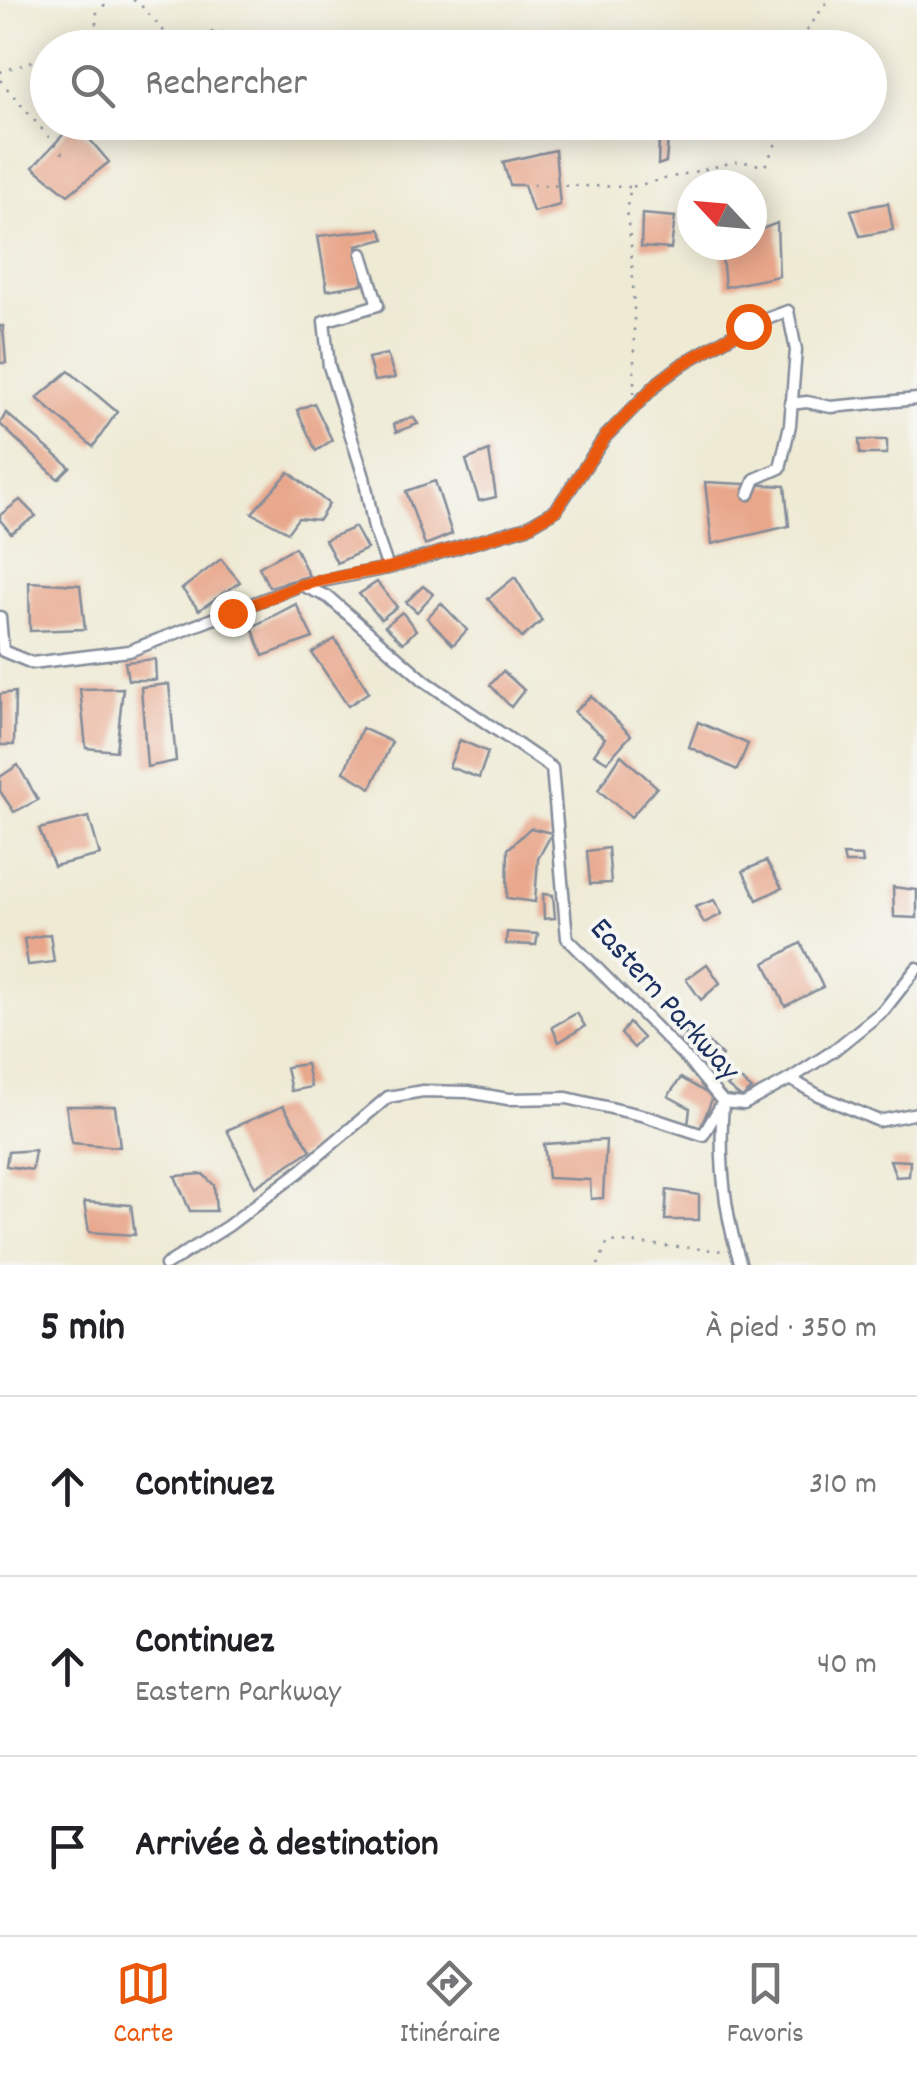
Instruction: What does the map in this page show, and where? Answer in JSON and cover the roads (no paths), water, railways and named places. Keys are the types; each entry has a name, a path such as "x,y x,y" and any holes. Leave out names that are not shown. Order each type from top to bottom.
{"street":[{"path":"362,254 378,305 324,321 329,366 388,568"},
{"path":"0,617 3,651 32,663 128,651 301,585 388,568 527,527 556,510 606,436 659,382 748,326 788,311 796,350 790,425 780,468 755,479 749,494"},
{"path":"790,404 807,402 831,407 917,399"},
{"name":"Eastern Parkway","path":"301,585 328,597 425,681 552,768 567,938 688,1060 723,1102 720,1132 729,1230 741,1265"},
{"path":"166,1265 228,1226 388,1097 468,1092 508,1099 566,1098 644,1116 702,1135 723,1102 744,1104 833,1051 884,1010 917,968"},
{"path":"790,1079 879,1121 917,1113"}]}
